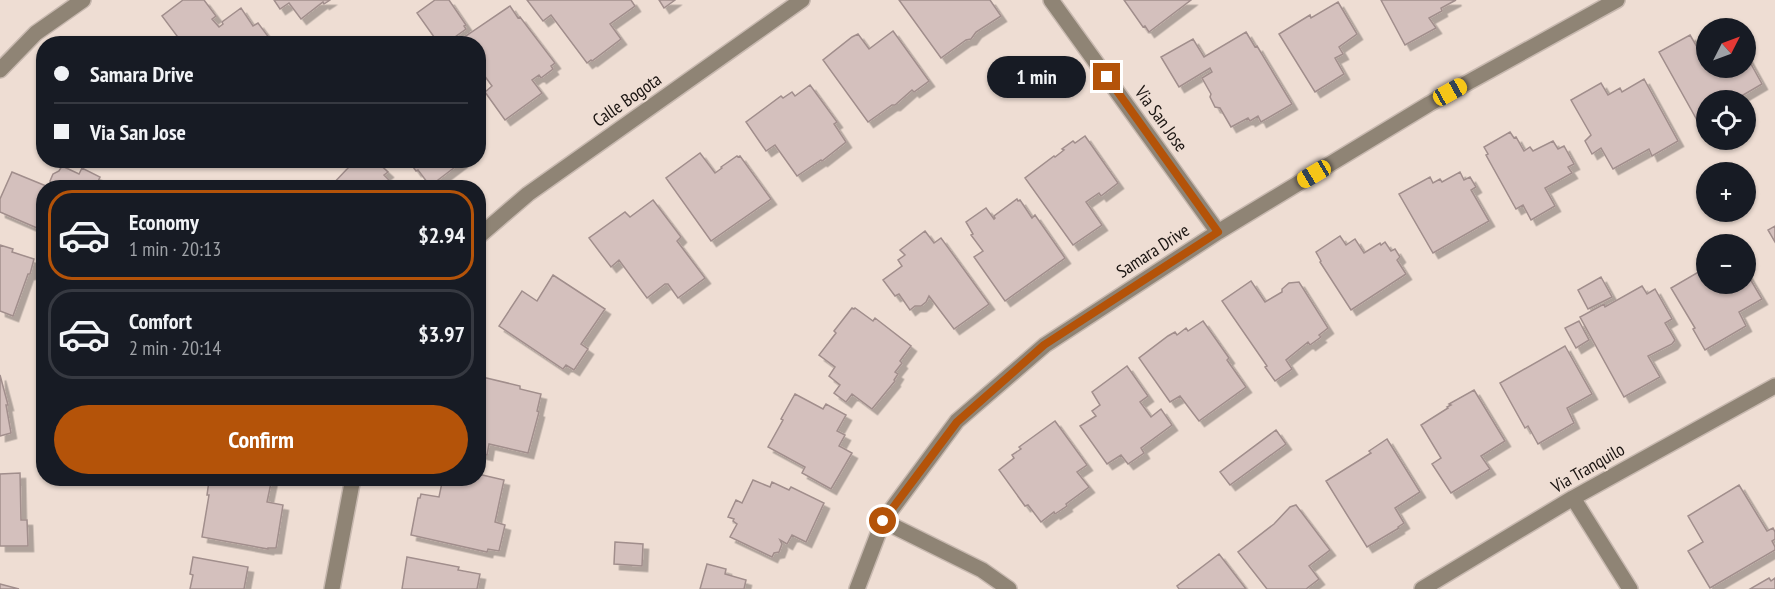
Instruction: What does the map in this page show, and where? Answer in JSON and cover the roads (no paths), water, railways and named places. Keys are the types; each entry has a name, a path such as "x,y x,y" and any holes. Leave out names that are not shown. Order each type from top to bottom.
{"street":[{"path":"0,70 36,33 83,0"},
{"name":"Calle Bogota","path":"486,230 528,194 802,0"},
{"name":"Via San Jose","path":"1051,0 1218,232"},
{"name":"Samara Drive","path":"857,589 883,521 957,422 1044,345 1218,232 1430,104 1617,0"},
{"name":"Via Tranquilo","path":"1422,589 1573,498 1775,386"},
{"path":"332,589 351,486"},
{"path":"1573,498 1630,589"},
{"path":"883,521 982,570 1009,589"}]}
